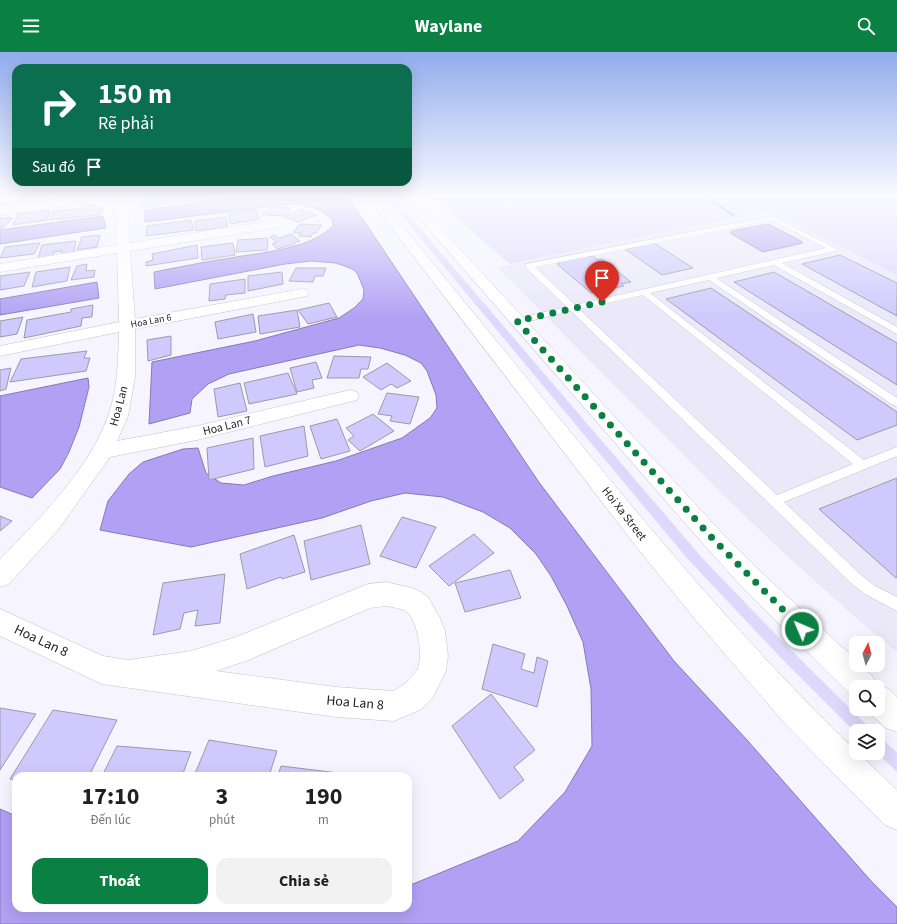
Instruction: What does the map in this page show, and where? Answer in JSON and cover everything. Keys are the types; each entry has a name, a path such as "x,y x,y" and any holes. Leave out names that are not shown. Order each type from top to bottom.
{"street":[{"name":"Hoa Lan","path":"0,576 50,523 85,477 103,451 118,416 126,377 127,326 123,238"},
{"path":"0,268 188,238"},
{"name":"Hoi Xa Street","path":"405,238 642,538 684,588 797,714 897,813"},
{"path":"442,238 723,549 802,629 856,680"},
{"name":"Hoa Lan 6","path":"0,352 302,293"},
{"name":"Hoa Lan 7","path":"103,451 197,433 350,396"},
{"name":"Hoa Lan 8","path":"0,622 102,670 128,674 336,702 394,706 411,698 423,687 432,671 434,656 427,618 419,606 412,600 386,594 368,596 236,651 192,665 128,674"},
{"path":"885,706 897,717"}],"lane":[{"path":"672,238 529,266 856,579 870,590 897,604"},
{"path":"517,321 832,249 810,238"},
{"path":"775,262 897,331"},
{"path":"710,277 897,403"},
{"path":"644,292 862,465"},
{"path":"775,501 897,451"}],"shaded area":[{"path":"0,238 42,238 0,244"},
{"path":"316,238 375,238 538,481 674,661 747,740 871,881 897,907 897,924 0,924 0,809 12,814 12,912 412,912 412,884 518,841 565,792 592,746 591,689 583,642 567,606 551,576 536,554 510,528 483,512 443,497 405,493 371,501 322,518 191,547 100,530 108,501 129,474 143,462 183,449 198,448 206,473 221,483 244,485 273,476 336,461 402,438 430,418 437,408 436,395 427,371 421,363 405,355 380,348 359,345 229,374 208,384 192,399 190,413 149,424 152,362 255,341 339,318 354,308 363,299 364,290 358,275 354,270 335,263 311,261 285,264 155,289 154,272 270,252"},
{"path":"420,238 428,238 704,560 786,645 849,707 849,716 858,716 866,724 849,724 849,726 780,657 686,557"},
{"path":"479,238 637,238 510,264"},
{"path":"637,238 824,238 897,275 897,652 885,642 885,636 877,636 864,625 785,554 725,497 497,267"},
{"path":"738,238 795,238 803,243 763,252"},
{"path":"824,238 897,238 897,275"},
{"path":"97,282 99,298 0,315 0,299"},
{"path":"88,378 89,387 79,427 60,469 32,498 0,487 0,396"},
{"path":"885,742 897,753 897,772 884,760"}],"building":[{"path":"82,238 99,238 97,247 77,250"},
{"path":"268,238 267,250 236,252 238,240"},
{"path":"271,238 296,238 300,241 277,249 272,244 277,242"},
{"path":"76,241 74,253 62,255 62,251 54,252 53,256 38,258 42,245"},
{"path":"40,243 34,254 0,258 5,247"},
{"path":"233,243 235,255 202,260 201,247"},
{"path":"654,243 693,268 662,275 625,249"},
{"path":"197,245 198,258 146,266 146,262 153,260 152,254"},
{"path":"840,255 897,283 897,316 802,264"},
{"path":"593,256 598,260 602,259 631,282 621,284 624,286 591,293 557,264 559,263 558,262"},
{"path":"87,264 86,271 95,270 94,277 71,280 77,266"},
{"path":"70,267 67,281 32,287 36,272"},
{"path":"296,268 326,268 323,276 315,276 313,282 289,281"},
{"path":"30,272 24,286 0,290 0,276"},
{"path":"282,272 283,284 248,291 248,276"},
{"path":"774,272 897,343 897,385 734,282"},
{"path":"245,279 245,293 226,295 225,299 209,301 210,284"},
{"path":"711,288 897,412 897,425 857,440 666,299"},
{"path":"329,303 337,317 308,324 298,310"},
{"path":"93,305 92,317 82,318 81,326 24,338 27,320 71,312 71,309"},
{"path":"297,310 300,327 260,334 258,316"},
{"path":"253,314 256,332 218,339 215,322"},
{"path":"23,317 17,334 0,337 0,321"},
{"path":"171,336 171,355 148,361 147,340"},
{"path":"87,351 84,358 90,358 86,371 10,382 21,359"},
{"path":"334,356 371,357 368,369 361,369 359,378 327,378"},
{"path":"316,362 322,378 312,380 314,388 297,392 290,368"},
{"path":"387,363 411,381 397,388 391,384 381,390 363,377"},
{"path":"11,368 6,389 0,391 0,370"},
{"path":"288,373 297,394 249,404 244,383"},
{"path":"240,383 247,411 218,417 214,389"},
{"path":"387,393 419,397 410,424 390,421 392,416 378,414"},
{"path":"373,414 394,431 360,451 348,440 354,436 346,428"},
{"path":"337,419 350,451 321,459 310,426"},
{"path":"304,426 308,456 265,467 260,436"},
{"path":"253,438 254,469 209,480 207,448"},
{"path":"897,478 897,577 896,578 819,509"},
{"path":"0,516 12,521 0,531"},
{"path":"402,517 436,527 416,568 380,556"},
{"path":"361,525 370,564 311,580 304,541"},
{"path":"474,534 494,553 449,586 429,566"},
{"path":"294,535 305,572 282,579 281,577 247,589 240,554"},
{"path":"510,570 521,598 465,612 455,583"},
{"path":"225,574 220,623 195,626 198,610 184,613 180,629 153,635 163,583"},
{"path":"493,644 525,654 521,669 534,673 537,657 548,661 537,707 482,689"},
{"path":"491,694 535,750 514,767 524,780 500,799 452,726"},
{"path":"0,708 36,714 0,770"},
{"path":"53,710 117,720 91,772 14,772"},
{"path":"209,740 277,751 270,772 196,772"},
{"path":"117,746 191,752 184,772 104,772"},
{"path":"281,766 330,772 279,772"}],"route":[{"path":"602,302 517,321 713,539 802,629"}]}
